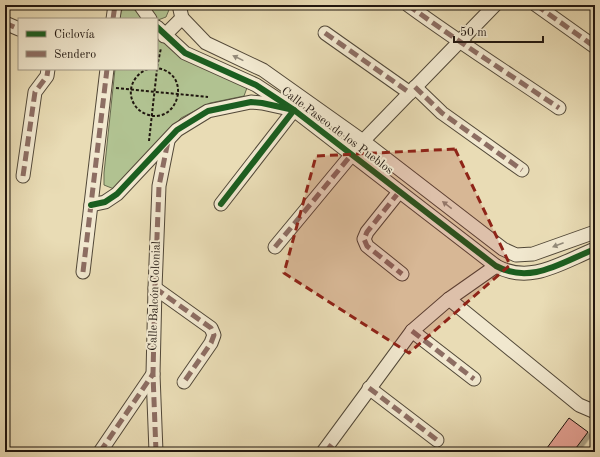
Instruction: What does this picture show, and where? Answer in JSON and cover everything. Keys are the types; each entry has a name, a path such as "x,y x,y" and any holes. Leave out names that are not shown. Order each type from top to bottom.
{"street":[{"path":"113,18 115,5"},
{"path":"140,5 149,18"},
{"path":"408,5 459,42 483,56 560,108"},
{"path":"275,247 363,141 495,5"},
{"path":"536,5 595,47"},
{"name":"Calle Paseo de los Pueblos","path":"594,250 541,272 523,274 506,271 496,266 398,192 352,154 294,110 256,85 185,53 160,31 180,11 206,43 263,70 363,141 503,249 516,255 533,254 595,232"},
{"path":"5,23 18,29"},
{"path":"325,33 412,90 522,170"},
{"path":"23,176 36,92 47,76 48,70"},
{"path":"83,272 107,70"},
{"path":"251,102 256,85 263,70"},
{"path":"91,205 105,202 118,194 177,130 208,111 251,102 294,110 221,204"},
{"name":"Calle Balcón Colonial","path":"156,452 153,374 155,288 159,186 168,141"},
{"path":"398,192 367,232 364,239 367,246 402,274"},
{"path":"578,237 594,250"},
{"path":"329,450 369,388 412,331 449,299 496,266"},
{"path":"155,288 210,328 214,335 211,343 184,382"},
{"path":"449,299 579,405 595,410"},
{"path":"412,331 474,379"},
{"path":"100,452 153,374"},
{"path":"369,388 438,440"}],"path":[{"path":"158,56 160,31"},
{"path":"146,70 137,76 132,83 132,99 141,112 152,115 164,114 175,104 178,94 176,82 172,75 166,70 158,68"},
{"path":"149,143 157,70"},
{"path":"105,87 214,98"}],"highlighted area":[{"path":"455,149 510,265 409,353 284,273 316,156"}],"green space":[{"path":"128,5 136,9 142,18 120,18 121,11"},
{"path":"148,5 171,5 166,17 158,20"},
{"path":"158,36 248,85 244,96 210,103 181,118 114,189 104,185 115,70 158,70"}],"building":[{"path":"569,418 588,432 573,452 544,452"}],"marked path":[{"path":"113,18 115,5"},
{"path":"408,5 559,108"},
{"path":"536,5 595,47"},
{"path":"5,23 18,29"},
{"path":"325,33 410,93"},
{"path":"23,176 35,92 47,76 48,70"},
{"path":"83,272 107,70"},
{"path":"415,87 442,113 522,170"},
{"path":"156,452 153,374 155,288 159,186 168,141"},
{"path":"275,247 352,154"},
{"path":"399,192 367,232 364,239 367,246 402,274"},
{"path":"155,288 211,328 214,335 211,343 184,382"},
{"path":"412,331 474,379"},
{"path":"100,452 153,374"},
{"path":"369,388 437,440"},
{"path":"328,445 337,452"}],"cycle path":[{"path":"158,28 185,53 256,85 294,110 496,266 509,271 522,273 546,270 595,249"},
{"path":"91,205 105,202 117,194 177,130 208,111 251,102 294,110 221,204"}]}
